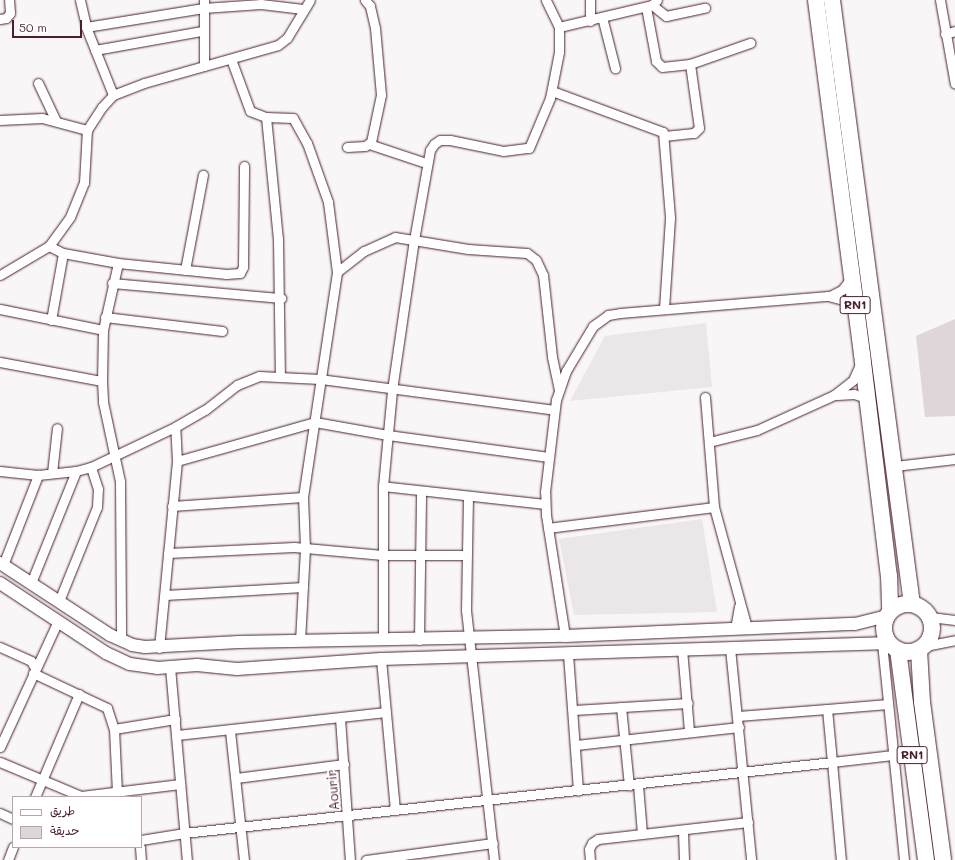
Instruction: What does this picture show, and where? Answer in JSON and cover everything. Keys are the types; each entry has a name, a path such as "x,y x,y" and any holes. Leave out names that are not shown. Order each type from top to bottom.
{"highway":[{"name":"RN1","path":"816,0 862,354 888,576 888,614 884,632 890,645 926,860"},
{"name":"RN1","path":"832,0 868,287 895,466 912,604"},
{"path":"888,614 896,606 912,604 926,611 930,617"},
{"name":"RN1","path":"930,617 932,632 922,648 922,702 943,860"},
{"path":"890,645 909,652 922,648"}],"street":[{"path":"0,19 6,18 10,13 9,0"},
{"path":"80,0 86,27 114,95"},
{"path":"0,276 49,246 70,217 84,183 88,130 102,107 114,95 144,83 278,45 294,28 303,9 310,0"},
{"path":"365,0 370,6 375,28 382,78 381,95 369,144"},
{"path":"383,640 383,486 392,390 426,163 434,144 440,140 503,151 529,148 541,125 552,91 559,52 559,27 546,0"},
{"path":"590,0 590,21"},
{"path":"940,0 955,84"},
{"path":"86,27 204,4 261,2 303,9"},
{"path":"204,4 202,31 204,66"},
{"path":"559,27 590,21 652,4"},
{"path":"652,4 666,16 705,8"},
{"path":"652,4 658,66 690,64 750,43"},
{"path":"602,17 615,68"},
{"path":"95,50 202,31"},
{"path":"945,34 955,31"},
{"path":"231,59 247,106 254,114 266,117 292,118 307,143 328,202 337,272 303,497 304,548 300,641"},
{"path":"664,136 694,133 699,128 690,64"},
{"path":"38,83 56,121"},
{"path":"552,91 660,129 664,136 670,218 664,310"},
{"path":"266,117 278,239 281,298 280,375"},
{"path":"0,120 42,118 88,130"},
{"path":"346,147 369,144 426,163"},
{"path":"49,246 63,253 118,263 236,274 242,270 244,166"},
{"path":"185,270 203,175"},
{"path":"337,272 364,251 388,239 403,237 468,249 516,251 527,253 536,260 543,274 552,357 559,390"},
{"path":"51,320 63,253"},
{"path":"118,263 112,283 103,330 102,382 114,456 120,481 122,503 121,640"},
{"path":"565,636 545,504 554,410 559,390 587,335 600,319 620,313 828,296 842,290 851,278"},
{"path":"112,283 281,298"},
{"path":"828,296 855,303"},
{"path":"0,309 103,330"},
{"path":"105,317 222,331"},
{"path":"709,442 757,430 834,395 853,380 862,354"},
{"path":"0,362 102,382"},
{"path":"1,474 38,475 76,471 91,467 174,427 205,410 248,379 280,375 554,410"},
{"path":"834,395 847,394 866,398"},
{"path":"706,397 714,507 731,564 739,606 744,615 741,629"},
{"path":"176,461 315,422 388,435 549,457"},
{"path":"159,648 176,461 174,427"},
{"path":"52,473 57,428"},
{"path":"895,466 955,459"},
{"path":"59,601 96,507 98,490 91,467"},
{"path":"31,583 76,471"},
{"path":"38,475 2,564 121,640 132,645 159,648 300,641 419,640 565,636 863,624 888,614"},
{"path":"383,486 421,492 545,504"},
{"path":"419,640 421,492"},
{"path":"468,496 466,555 468,638 489,798 494,860"},
{"path":"172,506 303,497"},
{"path":"548,528 714,507"},
{"path":"168,553 264,547 304,548 383,555 466,555"},
{"path":"0,584 118,659 143,666 170,667 197,665 237,669 381,659 568,654 682,649 890,645 888,704 904,860"},
{"path":"165,595 302,587"},
{"path":"930,617 955,620"},
{"path":"0,747 34,670 58,621"},
{"path":"922,648 955,640"},
{"path":"0,647 31,661 34,670 107,708 114,729 117,793"},
{"path":"730,648 738,716 751,860"},
{"path":"682,649 688,703 689,731"},
{"path":"568,654 574,710 578,791"},
{"path":"381,659 395,809"},
{"path":"170,667 187,860"},
{"path":"35,796 79,694"},
{"path":"574,710 688,703"},
{"path":"738,716 888,704"},
{"path":"622,707 633,786 642,834"},
{"path":"827,709 841,860"},
{"path":"177,735 230,731 386,712"},
{"name":"Aourir","path":"340,718 349,815 350,860"},
{"path":"114,729 175,719"},
{"path":"576,745 689,731 739,727"},
{"path":"230,731 244,860"},
{"path":"142,840 184,832 349,815 489,798 633,786 893,755"},
{"path":"0,762 43,778 81,796 117,793 180,784"},
{"path":"236,778 344,764"},
{"path":"0,813 12,819"},
{"path":"590,860 589,849 595,841 748,822"},
{"path":"683,831 684,860"},
{"path":"366,860 398,858 493,843"},
{"path":"8,860 13,848"},
{"path":"140,848 141,860"}],"shaded area":[{"path":"706,323 712,387 570,401 605,336"},
{"path":"702,519 717,612 574,615 559,539"}],"green space":[{"path":"955,319 955,416 925,417 916,336"}]}
